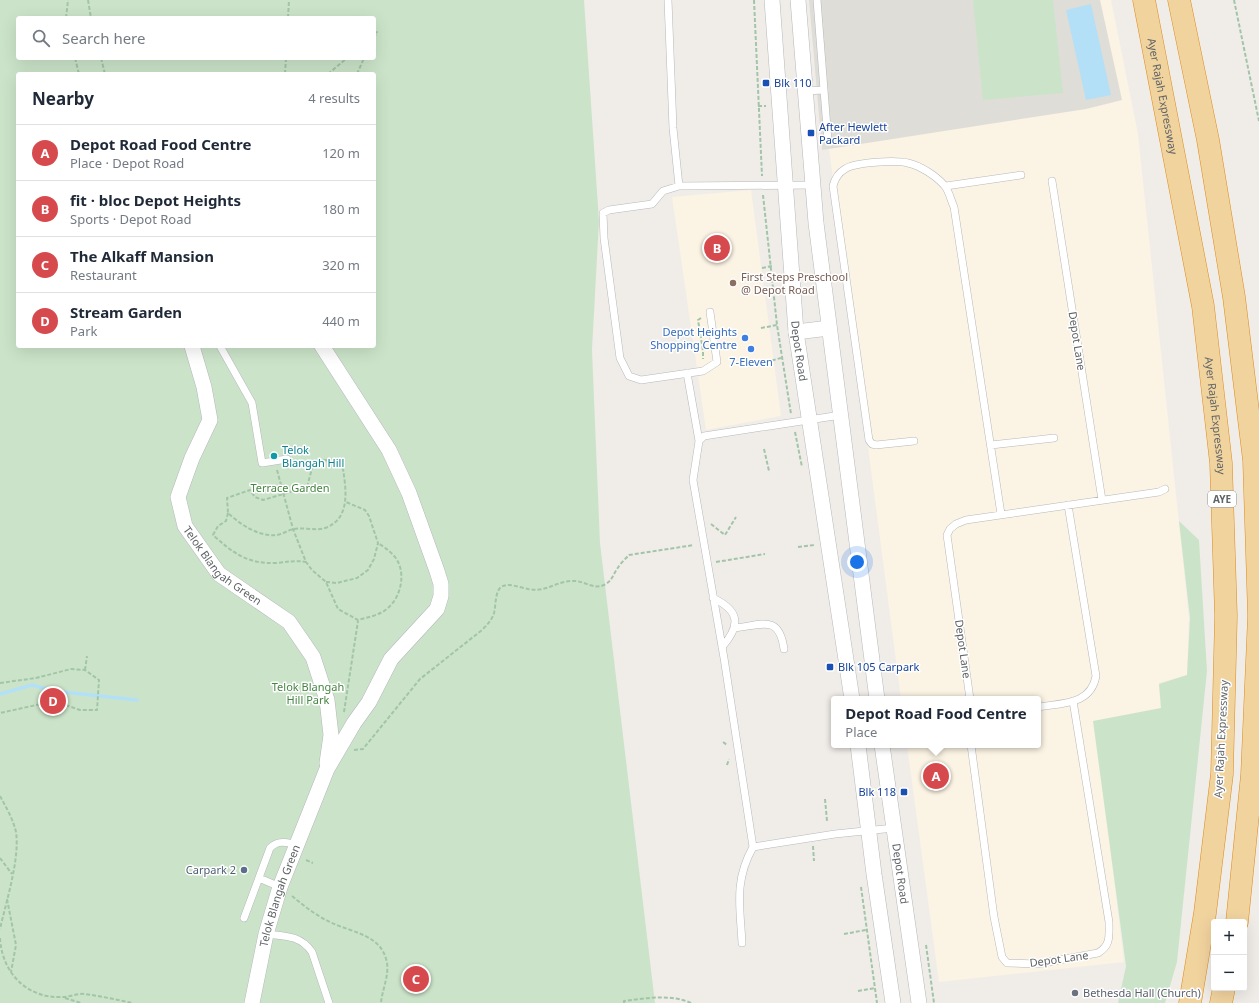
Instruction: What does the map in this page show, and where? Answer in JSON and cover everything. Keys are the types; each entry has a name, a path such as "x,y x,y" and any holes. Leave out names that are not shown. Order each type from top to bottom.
{"highway":[{"name":"Ayer Rajah Expressway","path":"1144,0 1203,306 1221,463 1226,616 1222,774 1206,913 1190,1003"},
{"path":"1179,0 1208,140 1234,298 1254,460 1259,616 1252,775 1237,919"},
{"path":"1221,1003 1223,991"}],"street":[{"name":"Depot Road","path":"772,0 796,332 852,696"},
{"path":"798,0 813,185 829,328 877,696"},
{"path":"796,332 829,328"},
{"name":"Telok Blangah Green","path":"193,348 204,387 210,420 192,458 178,497 185,526 219,574 289,622 313,657 327,700 331,735 326,769"},
{"name":"Telok Blangah Green","path":"252,1003 266,934 280,887 326,769 354,723 369,702 392,659 437,609 441,596 441,584 409,493 389,450 323,348"},
{"path":"858,748 868,831 893,1003"},
{"name":"Depot Road","path":"882,748 919,1003"}],"lane":[{"path":"668,0 673,128 679,186"},
{"path":"817,0 828,141"},
{"path":"805,91 824,90"},
{"path":"914,441 876,445 870,442 834,186 836,176 845,168 855,165 894,162 908,163 922,168 946,186 954,207 1001,514"},
{"path":"946,186 1021,175"},
{"name":"Depot Lane","path":"1052,181 1102,500"},
{"path":"710,312 717,362 703,372 641,380 628,376 620,358 604,238 603,213 609,210 648,207 662,191 679,186 762,184 813,185"},
{"path":"221,348 252,403 262,463 287,458"},
{"path":"687,373 699,441 693,480 722,647 754,848 746,861 739,886 742,943"},
{"path":"699,441 704,436 841,415"},
{"path":"991,445 1054,438"},
{"name":"Depot Lane","path":"970,696 947,535 950,529 956,524 966,520 1159,492 1165,488"},
{"path":"1041,706 1073,701 1085,697 1094,687 1096,676 1068,505"},
{"path":"713,598 725,604 732,610 735,628 722,647"},
{"path":"735,628 770,624 776,626 782,636 784,649"},
{"name":"Depot Lane","path":"971,748 994,918 1002,957 1007,963 1037,964 1098,953 1105,949 1109,943 1109,922 1073,701"},
{"path":"754,848 835,834 894,828"},
{"path":"244,918 270,848 278,842 288,842 296,845"},
{"path":"259,878 280,887"},
{"path":"266,934 293,936 307,945 312,952 329,1003"}],"path":[{"path":"66,16 68,0"},
{"path":"88,0 91,16"},
{"path":"288,16 289,0"},
{"path":"754,0 762,184 781,358 792,422"},
{"path":"1234,0 1259,121"},
{"path":"76,60 78,72"},
{"path":"101,60 104,72"},
{"path":"285,72 286,60"},
{"path":"330,72 345,60"},
{"path":"358,72 363,60"},
{"path":"762,268 772,266"},
{"path":"758,292 774,289"},
{"path":"697,372 703,367 703,351 698,320 710,312"},
{"path":"761,328 777,325"},
{"path":"766,362 781,358"},
{"path":"764,449 769,471"},
{"path":"228,512 241,525 263,534 277,535 294,529 324,528 340,515 346,502 346,487 343,469 326,460 314,461 307,488 263,500 255,497 250,490 227,498 228,512 226,521 218,526 213,535 231,552 259,562 277,563 293,560 306,562"},
{"path":"275,461 283,495 306,562 312,570 326,582 338,609 358,620 377,615 389,608 400,591 402,578 396,558 378,543"},
{"path":"326,582 337,583 357,578 368,570 374,559 378,543 372,524 365,510 346,502"},
{"path":"710,523 725,535 736,518"},
{"path":"363,749 420,679 489,623 493,614 498,591 502,586 509,585 531,590 542,590 573,580 584,582 593,587 599,586 610,580 629,555 704,544"},
{"path":"798,547 814,546"},
{"path":"713,562 765,554"},
{"path":"343,719 358,620"},
{"path":"85,670 87,656"},
{"path":"0,683 36,678 71,669 85,670 99,680 97,710 80,710 60,703 24,707 0,714"},
{"path":"0,796 9,812 16,832 16,851 0,929"},
{"path":"825,799 827,821"},
{"path":"813,851 814,861"},
{"path":"0,858 12,874"},
{"path":"280,887 303,905 330,922 370,938 378,945 387,963 387,974 381,1003"},
{"path":"7,898 16,945 10,972"},
{"path":"844,934 866,930"},
{"path":"0,938 0,948 10,972 18,983 32,991 52,996 64,997 83,994 133,1003"},
{"path":"858,991 875,988"},
{"path":"64,997 81,1003"},
{"path":"624,1003 624,1001 654,997 681,1000 691,1003"}],"shaded area":[{"path":"809,0 1100,0 1122,100 1086,109 822,150"},
{"path":"812,0 1111,0 1138,134 1189,618 1187,675 1159,683 1161,709 1095,721 1124,962 939,982 907,748 1041,748 1041,696 901,696 817,57"},
{"name":"Depot Heights Shopping Centre","path":"751,190 781,416 706,430 672,197"}],"green space":[{"name":"Telok Blangah Hill Park","path":"0,0 584,0 599,221 592,350 600,543 655,1003 0,1003"},
{"path":"973,0 1053,0 1063,93 983,100"},
{"path":"1179,521 1199,540 1207,671 1177,962 1165,1003 1118,1003 1126,966 1093,721 1161,708 1159,684 1187,675 1190,618"}],"water":[{"path":"1091,4 1111,95 1086,100 1066,10"}],"waterway":[{"path":"0,694 32,685 54,691 137,700"}],"place":[{"name":"Blk 110","path":"766,83"},
{"name":"After Hewlett Packard","path":"811,133"},
{"name":"fit · bloc Depot Heights","path":"717,248"},
{"name":"First Steps Preschool @ Depot Road","path":"733,283"},
{"name":"Depot Heights Shopping Centre","path":"745,338"},
{"name":"7-Eleven","path":"751,349"},
{"name":"Telok Blangah Hill","path":"274,456"},
{"name":"Blk 105 Carpark","path":"830,667"},
{"name":"Stream Garden","path":"53,701"},
{"name":"Depot Road Food Centre","path":"936,776"},
{"name":"Blk 118","path":"904,792"},
{"name":"Carpark 2","path":"244,870"},
{"name":"The Alkaff Mansion","path":"416,979"},
{"name":"Bethesda Hall (Church)","path":"1075,993"}],"park label":[{"name":"Terrace Garden","path":"290,488"}]}
